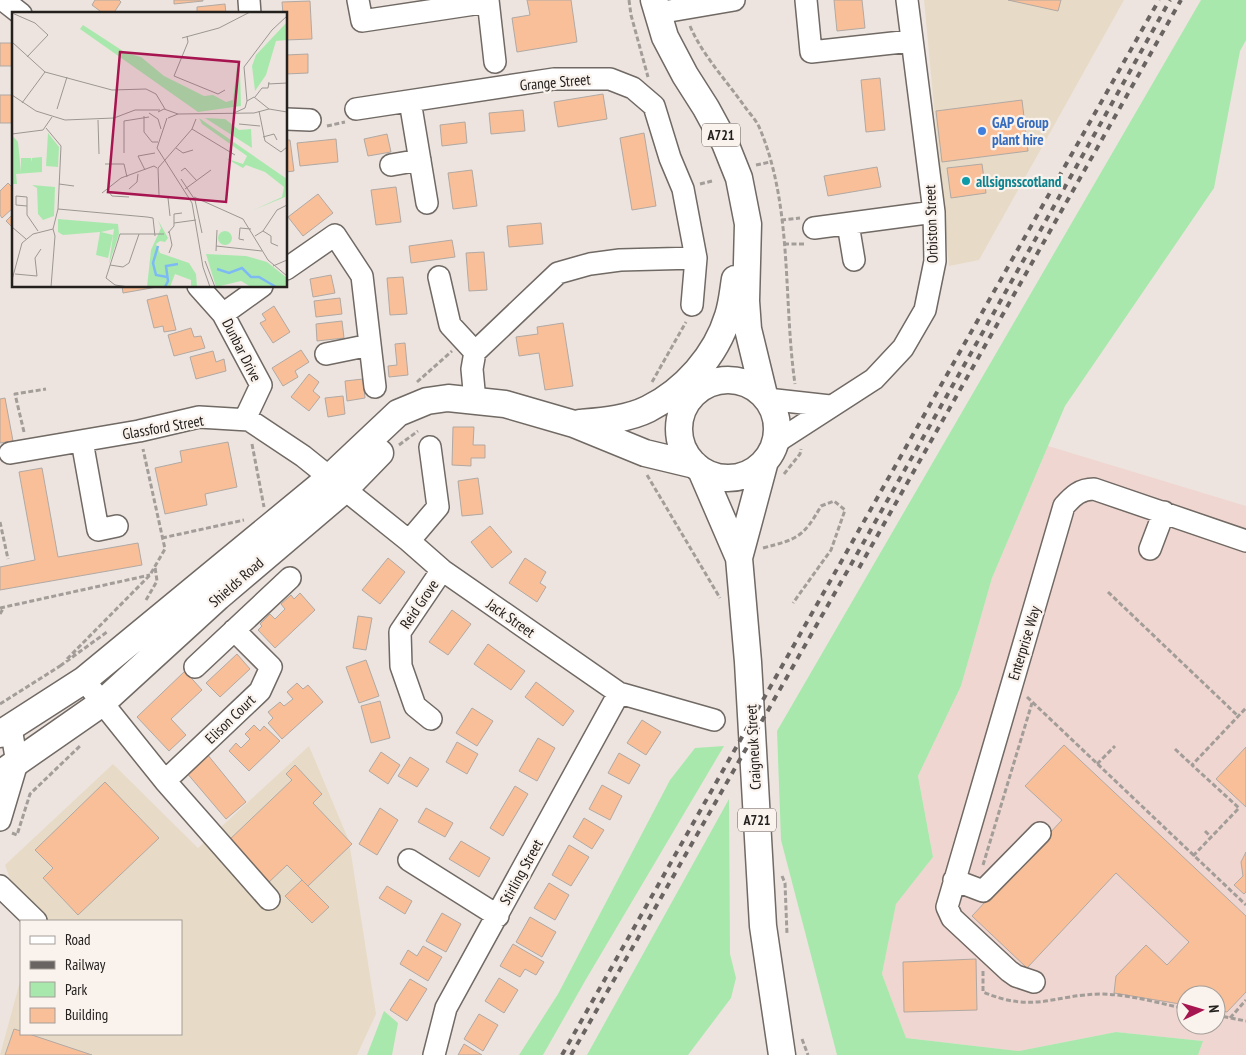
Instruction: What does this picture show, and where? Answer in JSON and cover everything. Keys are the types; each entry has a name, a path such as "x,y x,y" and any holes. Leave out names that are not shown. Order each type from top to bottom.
{"main road":[{"name":"A721","path":"656,7 665,36 684,75 706,108 725,143 745,201 749,241 746,301 753,356 765,397"},
{"path":"574,424 610,420 646,410 684,384 708,357 728,316 745,201"},
{"name":"A721","path":"714,382 746,301"},
{"path":"727,380 741,382 753,387 765,397 774,413 777,428 770,452 746,475 734,478 711,475 698,467 685,452 680,437 680,421 685,406 692,396 714,382 727,380"},
{"name":"Shields Road","path":"5,731 84,680 336,484 409,424 475,401 506,404 574,424 645,453 698,467"},
{"path":"602,434 646,424 685,406"},
{"name":"Craigneuk Street","path":"739,558 770,452"},
{"name":"Craigneuk Street","path":"698,467 739,558 748,662 763,926 782,1055"},
{"name":"Shields Road","path":"8,768 102,703 218,597 336,484"},
{"name":"Craigneuk Street","path":"779,1025 793,1055"}],"street":[{"path":"358,0 362,21 488,1 495,62"},
{"path":"656,7 734,0"},
{"path":"806,0 811,52 912,41"},
{"name":"Orbiston Street","path":"770,452 830,406 854,394 874,379 903,348 925,310 935,261 934,212 907,0"},
{"path":"2,2 18,12"},
{"name":"Grange Street","path":"356,110 554,79 584,78 610,79 633,88 654,106"},
{"path":"410,101 427,203"},
{"path":"654,106 670,158 683,189 696,258 692,305"},
{"path":"288,119 310,120"},
{"path":"392,165 420,160"},
{"path":"814,228 934,212"},
{"path":"848,224 854,260"},
{"path":"288,269 335,235 362,276 375,387"},
{"path":"475,401 472,369 475,352 558,273 590,264 620,260 696,258"},
{"path":"440,277 450,325 475,352"},
{"name":"Dunbar Drive","path":"200,288 223,314 261,385 247,420"},
{"path":"223,314 259,288"},
{"path":"326,354 370,345"},
{"path":"765,397 830,406"},
{"name":"Glassford Street","path":"19,452 139,431 199,418 247,420"},
{"path":"247,420 303,456 336,484"},
{"path":"82,441 98,530 117,526"},
{"path":"409,541 438,507 430,447"},
{"name":"Jack Street","path":"336,484 409,541 442,570 619,693 714,720"},
{"name":"Enterprise Way","path":"990,954 949,912 947,901 1061,516 1069,500 1086,489 1094,489 1246,541"},
{"path":"1150,548 1164,512"},
{"name":"Reid Grove","path":"431,719 415,706 401,666 400,632 442,570"},
{"path":"195,667 290,578"},
{"name":"Elison Court","path":"165,781 260,691 271,667 234,630"},
{"path":"84,680 165,781 268,898"},
{"name":"Stirling Street","path":"434,1055 446,1008 619,693"},
{"path":"4,826 8,768 5,731"},
{"path":"956,873 983,891 1040,833"},
{"path":"409,860 498,916"},
{"path":"0,886 35,920"},
{"path":"990,954 1016,976 1034,982"}],"path":[{"path":"629,0 654,106"},
{"path":"310,120 322,127 350,122 356,110"},
{"path":"756,165 770,162"},
{"path":"19,452 15,394 46,388"},
{"path":"247,420 266,515"},
{"path":"0,704 60,666 150,575 165,549 139,431"},
{"path":"645,453 644,470 721,599"},
{"path":"739,558 757,550 788,543 810,526 821,506 834,501 845,510 831,550 793,603"},
{"path":"162,538 245,520"},
{"path":"0,522 8,559"},
{"path":"145,602 157,581 155,566"},
{"path":"0,614 2,607 150,575"},
{"path":"1108,592 1238,716"},
{"path":"1010,688 1024,695 1246,905"},
{"path":"956,873 981,871 1032,703"},
{"path":"1192,765 1246,708"},
{"path":"4,826 17,835 30,794 84,742"},
{"path":"1097,764 1115,746"},
{"path":"1175,750 1239,808 1193,856"},
{"path":"1204,831 1211,837"},
{"path":"990,954 982,961 983,992 999,998 1014,1002 1040,1003 1081,996 1119,995 1176,1007"},
{"path":"1230,1018 1246,1000"},
{"path":"1226,1017 1246,1021"}],"shaded area":[{"path":"924,0 1124,0 979,260 949,266"},
{"path":"1048,446 1246,506 1246,1055 1198,1055 1203,1041 1116,1032 1019,1051 906,1038 882,974 896,903 933,857 918,776 961,686 992,578"},
{"path":"309,746 349,841 376,1014 357,1055 0,1055 20,982 20,1035 182,1035 182,920 25,920 5,865 113,764 198,848"}],"green space":[{"path":"1201,0 1246,0 1246,40 1240,51 1214,188 1065,406 992,578 961,686 918,776 933,857 896,904 882,974 906,1038 1019,1051 1116,1032 1203,1041 1198,1055 837,1055 781,840 777,731"},
{"path":"724,746 543,1055 519,1055 558,994 670,780 695,748"},
{"path":"729,799 730,954 736,978 731,998 688,1055 587,1055"},
{"path":"384,1011 398,1023 392,1055 367,1055"}],"building":[{"path":"95,0 119,0 121,2 114,12 101,12 92,5"},
{"path":"174,0 203,0 203,1 174,4"},
{"path":"527,0 571,0 577,42 517,52 512,18 530,15"},
{"path":"834,0 862,0 865,28 837,31"},
{"path":"1008,0 1061,0 1058,11"},
{"path":"310,1 312,39 288,40 288,12 283,12 282,2"},
{"path":"225,4 226,12 197,12 197,7"},
{"path":"0,43 12,43 12,66 0,66"},
{"path":"308,54 308,73 288,74 288,55"},
{"path":"880,78 885,130 866,132 861,80"},
{"path":"603,94 607,119 558,127 554,102"},
{"path":"0,95 12,95 12,123 0,123"},
{"name":"GAP Group plant hire","path":"1022,100 1028,151 942,162 936,111"},
{"path":"523,110 525,131 491,134 489,113"},
{"path":"465,122 467,143 442,146 440,125"},
{"path":"644,133 656,206 632,210 620,138"},
{"path":"387,134 391,152 368,156 364,139"},
{"path":"336,139 338,162 300,166 297,143"},
{"path":"288,140 290,140 294,171 288,172"},
{"name":"allsignsscotland","path":"982,164 986,193 951,198 947,168"},
{"path":"877,167 881,187 828,196 824,176"},
{"path":"472,170 477,206 453,209 448,173"},
{"path":"8,183 12,187 12,209 2,218 0,215 0,191"},
{"path":"396,187 401,222 376,225 371,190"},
{"path":"318,194 333,213 303,236 288,217"},
{"path":"12,215 12,227 6,221"},
{"path":"541,223 543,244 509,247 507,226"},
{"path":"452,240 455,257 411,263 409,246"},
{"path":"484,252 487,290 469,291 466,253"},
{"path":"331,275 335,293 313,297 310,279"},
{"path":"403,277 407,314 390,315 387,278"},
{"path":"122,288 151,288 123,293"},
{"path":"167,295 176,330 164,332 163,326 154,328 147,300"},
{"path":"340,298 342,314 316,317 314,301"},
{"path":"274,306 290,332 273,343 260,323 266,320 262,314"},
{"path":"342,321 344,338 317,341 316,324"},
{"path":"563,323 573,386 545,390 539,353 519,356 516,337 538,334 537,327"},
{"path":"191,328 194,337 201,336 205,348 174,356 168,335"},
{"path":"405,343 408,375 389,377 388,366 397,365 395,344"},
{"path":"301,350 309,362 295,371 298,377 283,386 272,368"},
{"path":"213,351 216,362 224,359 226,371 196,379 190,357"},
{"path":"309,374 319,382 313,391 320,397 309,411 291,397"},
{"path":"363,379 365,398 347,401 345,381"},
{"path":"343,396 345,414 328,417 325,398"},
{"path":"5,398 13,441 0,443 0,399"},
{"path":"453,427 474,427 473,445 485,445 485,458 471,458 471,466 452,465"},
{"path":"228,442 237,487 205,494 207,505 165,514 155,468 182,462 180,451"},
{"path":"42,468 58,557 138,543 142,565 0,590 0,567 35,560 19,472"},
{"path":"478,478 483,514 462,516 458,481"},
{"path":"490,526 512,552 492,568 471,542"},
{"path":"388,558 405,572 380,604 362,590"},
{"path":"525,558 546,572 540,583 546,587 537,602 509,583"},
{"path":"300,593 315,610 275,648 258,630 262,626 260,624 270,614 275,619 285,609 281,604 291,595 294,599"},
{"path":"452,610 471,624 448,655 429,642"},
{"path":"358,616 372,618 366,650 353,648"},
{"path":"488,644 525,671 511,690 474,664"},
{"path":"237,654 250,669 220,697 206,683"},
{"path":"366,660 379,696 359,703 346,667"},
{"path":"185,671 202,690 171,719 186,735 169,751 137,717"},
{"path":"536,682 574,711 563,726 525,697"},
{"path":"297,683 303,689 308,685 323,702 282,739 268,723 273,718 268,712 280,702 284,706 293,699 287,692"},
{"path":"380,701 390,738 371,743 361,706"},
{"path":"472,708 493,721 477,746 456,733"},
{"path":"642,720 661,732 646,755 627,743"},
{"path":"254,725 260,731 264,726 280,741 249,771 229,751 236,743 241,748 250,739 245,734"},
{"path":"538,738 555,748 537,781 519,771"},
{"path":"457,742 478,754 467,774 446,762"},
{"path":"1064,745 1246,916 1246,992 1227,1012 1226,985 1176,985 1176,1003 1114,993 1116,976 1146,945 1167,965 1189,942 1116,873 1027,968 972,916 1062,820 1025,786"},
{"path":"1246,747 1246,807 1216,779"},
{"path":"381,752 400,765 388,784 369,771"},
{"path":"619,753 640,765 629,784 608,773"},
{"path":"207,754 246,802 226,819 186,772"},
{"path":"410,757 429,769 417,787 398,776"},
{"path":"295,765 322,794 313,803 352,844 308,886 287,865 267,884 227,842 292,780 286,774"},
{"path":"105,782 159,838 78,915 43,878 53,868 35,850"},
{"path":"602,785 622,796 610,820 589,809"},
{"path":"515,786 528,794 503,836 490,828"},
{"path":"380,808 398,820 377,855 359,844"},
{"path":"426,808 453,823 445,837 418,822"},
{"path":"584,818 604,830 592,849 573,837"},
{"path":"461,841 490,858 479,877 449,859"},
{"path":"569,845 589,857 571,886 552,875"},
{"path":"1246,852 1246,892 1244,894 1234,885 1243,876 1241,862"},
{"path":"302,880 329,907 312,923 285,896"},
{"path":"549,883 569,895 555,920 534,908"},
{"path":"387,886 412,901 405,914 379,898"},
{"path":"442,913 461,924 446,952 426,941"},
{"path":"530,917 556,932 542,957 516,942"},
{"path":"513,944 544,962 536,975 525,969 520,977 500,966"},
{"path":"423,946 442,957 428,981 400,964 408,950 417,956"},
{"path":"976,959 977,1010 904,1012 903,962"},
{"path":"499,978 518,990 504,1013 485,1001"},
{"path":"410,979 427,989 407,1021 390,1010"},
{"path":"479,1014 498,1025 483,1051 464,1039"},
{"path":"14,1029 20,1031 20,1035 32,1035 92,1055 5,1055"},
{"path":"464,1044 482,1055 458,1055"}],"railway":[{"path":"562,1055 1159,0"},
{"path":"571,1055 872,528 1170,0"},
{"path":"859,568 1181,0"}],"place":[{"name":"GAP Group plant hire","path":"982,131"},
{"name":"allsignsscotland","path":"966,181"}]}
